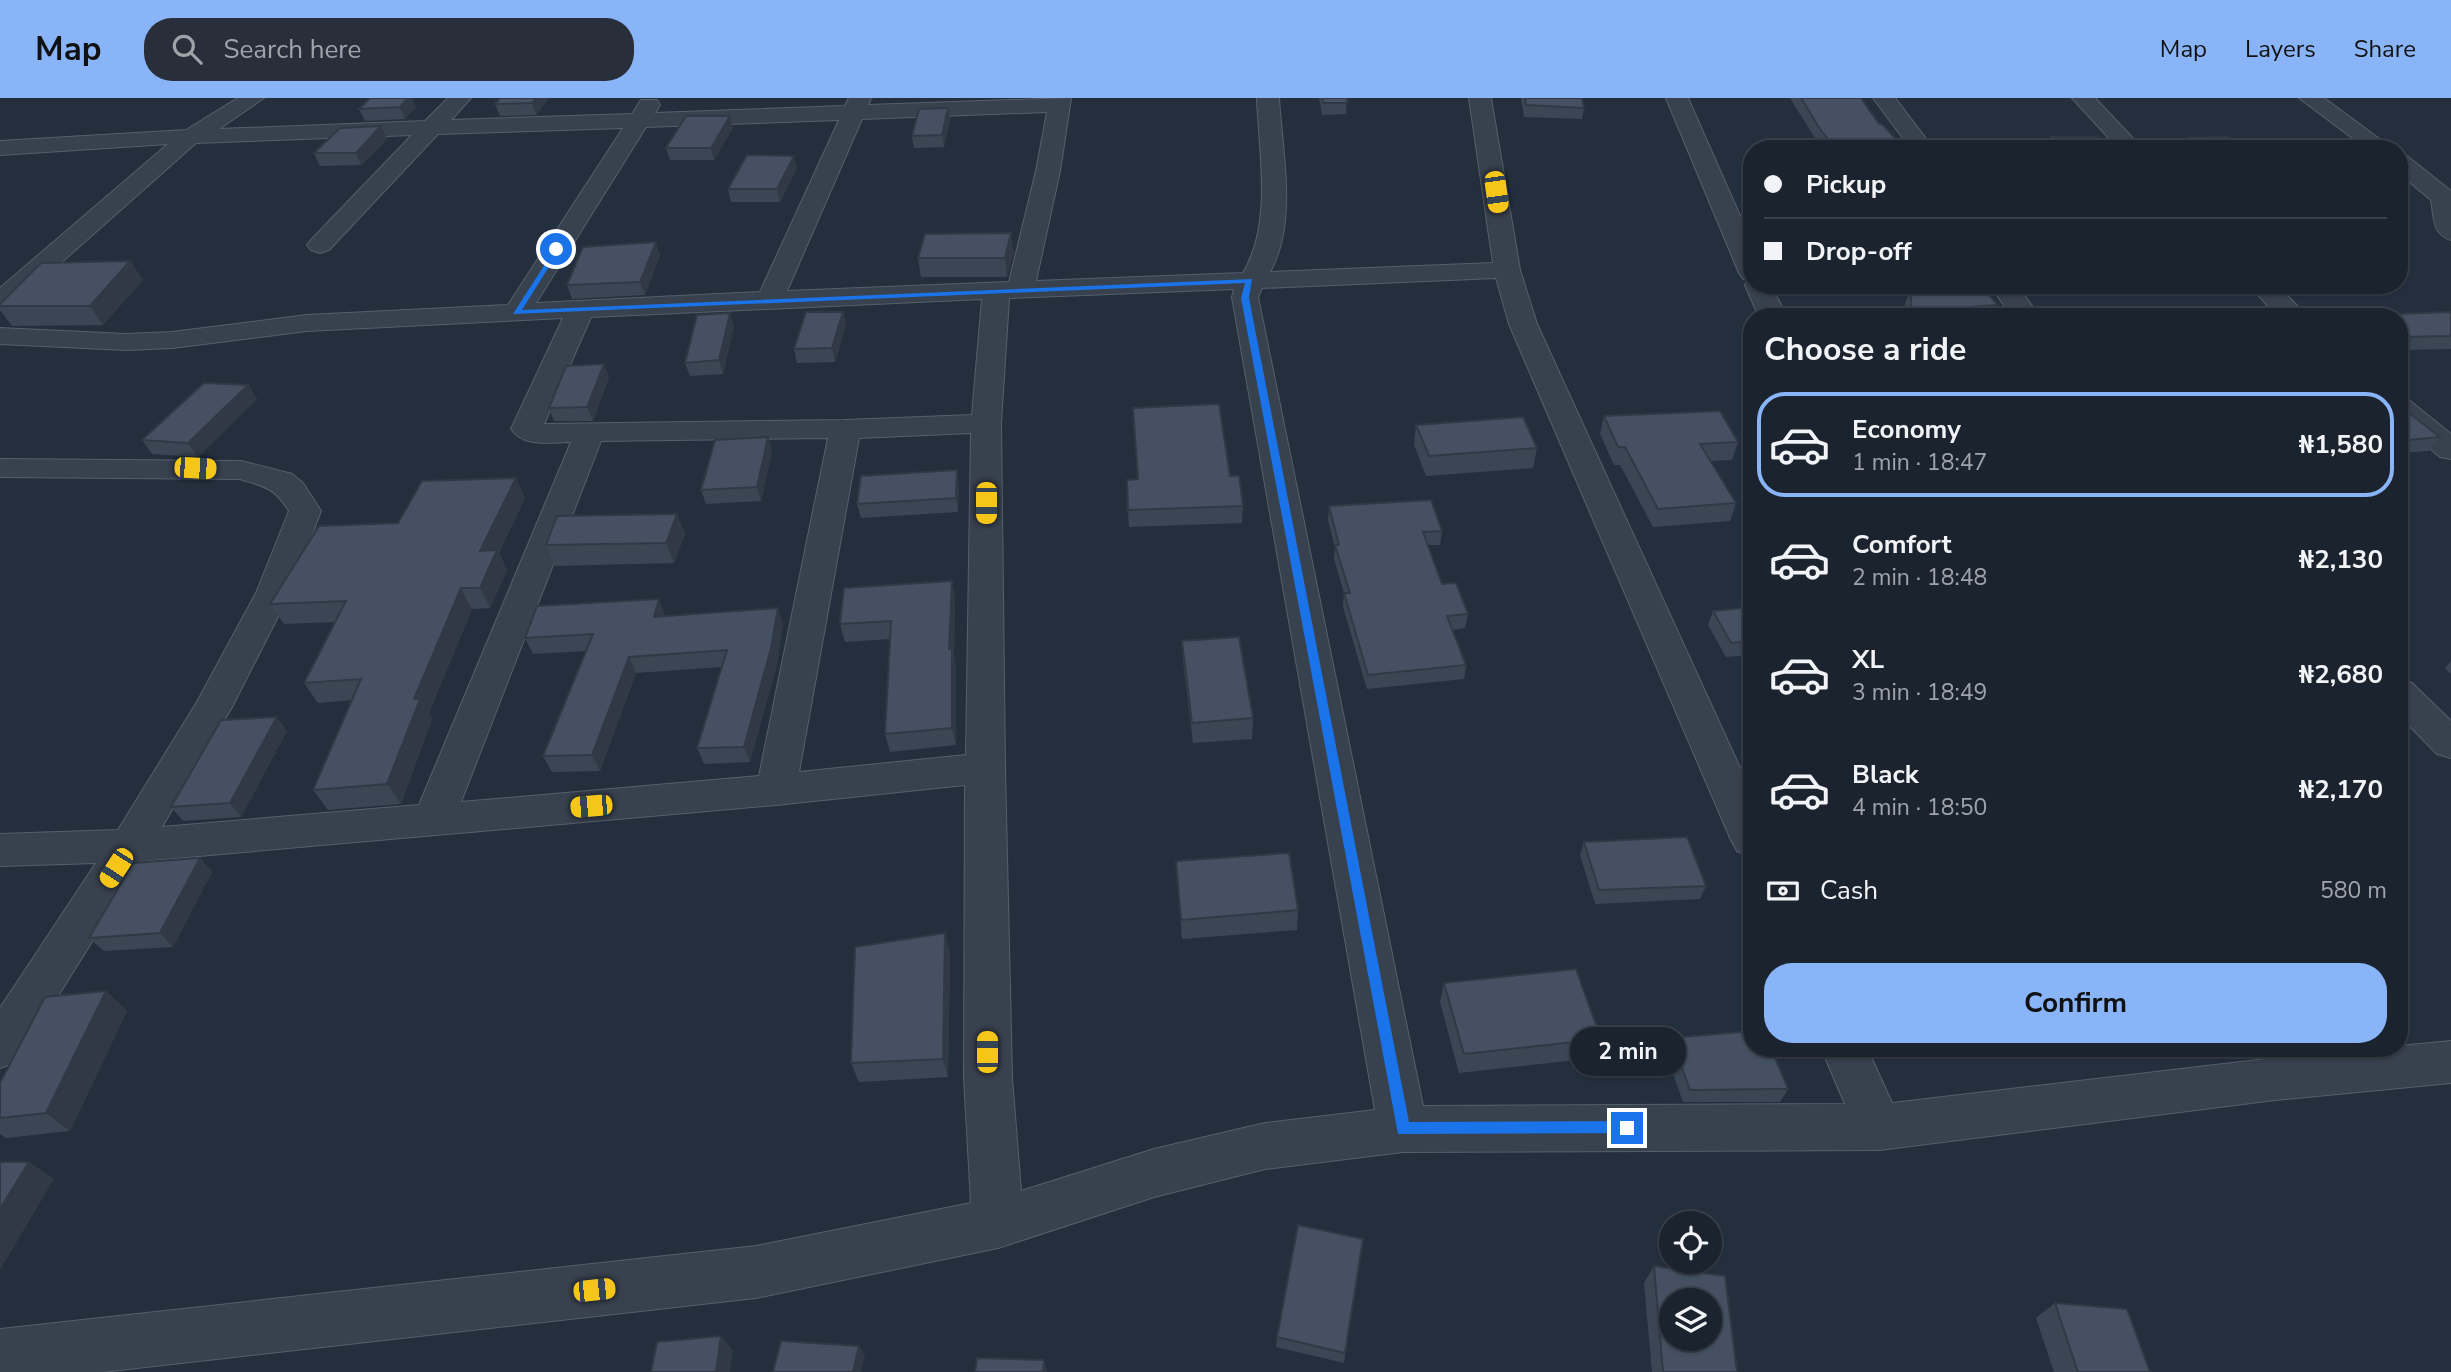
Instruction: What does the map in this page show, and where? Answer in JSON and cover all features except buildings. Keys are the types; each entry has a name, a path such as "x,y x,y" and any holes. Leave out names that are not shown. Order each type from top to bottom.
{"street":[{"path":"0,302 189,138 253,98"},
{"path":"320,245 460,98"},
{"path":"516,313 653,98"},
{"path":"1268,98 1272,227 1266,255 1250,281 1245,298 1403,1129"},
{"path":"1480,98 1507,270 1523,324 1743,820"},
{"path":"1677,98 1743,252"},
{"path":"1884,98 1916,140"},
{"path":"2083,98 2123,140"},
{"path":"2310,98 2369,140"},
{"path":"0,148 101,140 638,122 856,106 1059,101 1048,171 1009,290 986,423 988,1078 998,1223"},
{"path":"770,300 856,106"},
{"path":"2408,168 2443,197 2448,229 2451,232"},
{"path":"0,336 126,342 172,340 307,323 770,300 1507,270"},
{"path":"2271,294 2285,308"},
{"path":"581,309 526,429 538,435 845,429 986,423"},
{"path":"2408,414 2451,450"},
{"path":"776,790 845,429"},
{"path":"433,820 589,434"},
{"path":"0,468 242,470 281,481 292,490 305,511 273,593 213,707 130,846 0,1047"},
{"path":"2408,701 2451,744"},
{"path":"0,850 130,846 776,790 985,768"},
{"path":"1848,1057 1878,1127"},
{"path":"0,1356 756,1272 998,1223 1154,1173 1265,1146 1403,1129 1878,1127 2265,1064 2451,1062"}],"route":[{"path":"556,249 516,313 820,297 1250,281 1245,298 1403,1129 1627,1128"}]}
